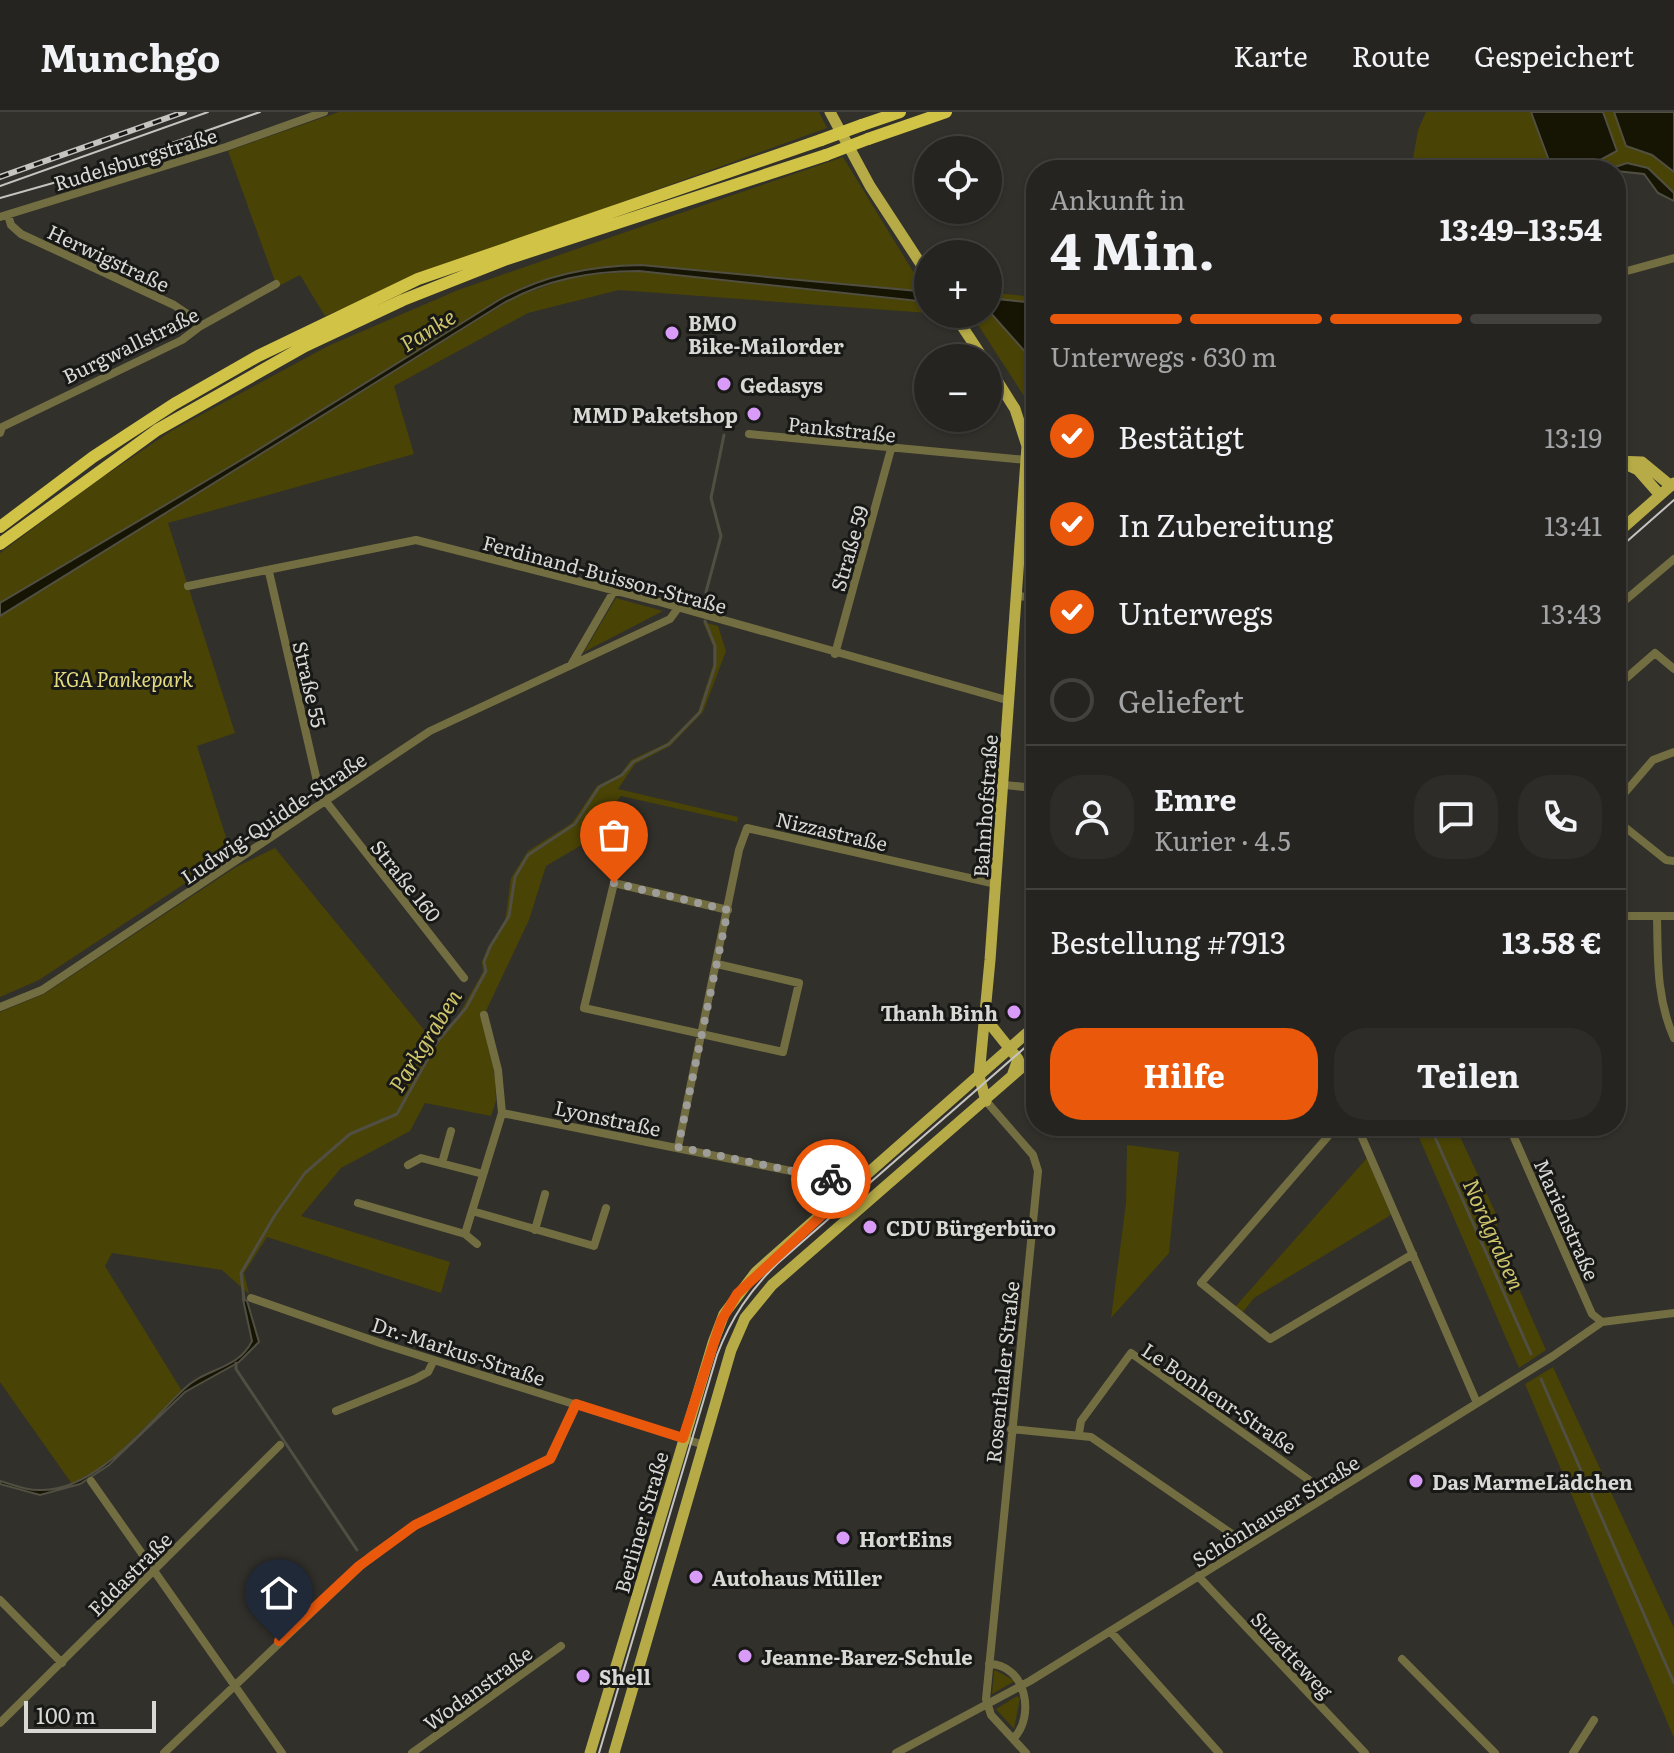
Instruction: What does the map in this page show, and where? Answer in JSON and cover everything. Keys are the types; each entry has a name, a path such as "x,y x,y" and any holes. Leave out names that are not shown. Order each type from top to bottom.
{"highway":[{"path":"0,527 93,457 174,404 258,356 418,279 900,112"},
{"path":"0,544 157,430 305,346 403,300 507,259 826,155 946,112"}],"main road":[{"path":"830,112 870,186 914,254"},
{"name":"Bahnhofstraße","path":"1002,390 1020,421 1026,439"},
{"path":"1626,461 1642,462 1672,484 1626,525"},
{"path":"1626,465 1638,470 1660,495"},
{"name":"Bahnhofstraße","path":"979,1076 1026,512"},
{"path":"986,1019 1019,1063 1011,1077"},
{"name":"Berliner Straße","path":"590,1753 683,1438 721,1321 737,1294 1026,1034"},
{"name":"Berliner Straße","path":"614,1753 735,1339 761,1296 1026,1064"},
{"path":"979,1076 986,1101"}],"street":[{"name":"Rudelsburgstraße","path":"4,216 226,147 324,112"},
{"name":"Herwigstraße","path":"4,216 21,234 174,305 195,319 199,327"},
{"path":"1626,271 1674,258"},
{"name":"Burgwallstraße","path":"1,428 182,340 199,327 276,284"},
{"name":"Pankstraße","path":"749,434 1026,460"},
{"name":"Straße 59","path":"835,654 891,449"},
{"name":"Ferdinand-Buisson-Straße","path":"188,586 416,540 678,608 1010,701"},
{"path":"1626,600 1674,559"},
{"name":"Straße 55","path":"269,572 325,803"},
{"path":"571,665 614,591"},
{"path":"1018,596 1026,597"},
{"name":"Ludwig-Quidde-Straße","path":"0,1007 42,990 430,731 670,619 678,608"},
{"path":"1626,678 1655,653 1674,669"},
{"path":"1626,791 1653,760 1674,752"},
{"path":"1004,785 1026,787"},
{"name":"Straße 160","path":"325,803 464,978"},
{"name":"Nizzastraße","path":"678,1147 742,836 750,827 996,884"},
{"path":"1626,828 1666,860 1674,861"},
{"path":"717,964 799,983 783,1052 584,1008 614,883 728,910"},
{"path":"1626,916 1674,916"},
{"path":"1657,916 1661,998 1674,1038"},
{"path":"465,1234 502,1113 498,1070 484,1015"},
{"name":"Rosenthaler Straße","path":"986,1101 1033,1155 1038,1171 989,1664 988,1706"},
{"name":"Lyonstraße","path":"502,1113 841,1181 849,1190"},
{"path":"442,1163 451,1131"},
{"path":"1328,1136 1201,1283 1270,1339 1413,1254"},
{"path":"1361,1136 1477,1403"},
{"name":"Marienstraße","path":"1513,1136 1592,1314 1602,1322"},
{"path":"408,1165 421,1158 483,1174"},
{"path":"535,1230 545,1194"},
{"path":"358,1203 465,1234 477,1244"},
{"path":"472,1211 594,1246 606,1208"},
{"name":"Dr.-Markus-Straße","path":"251,1298 434,1360 704,1445"},
{"name":"Schönhauser Straße","path":"896,1753 1023,1686 1602,1322 1674,1313"},
{"name":"Le Bonheur-Straße","path":"1079,1433 1081,1421 1131,1353 1330,1495"},
{"path":"336,1411 415,1379 428,1372 434,1360"},
{"path":"164,1753 359,1566 393,1540 415,1525 552,1458 576,1404"},
{"path":"1011,1429 1079,1433 1091,1437 1248,1545"},
{"name":"Eddastraße","path":"0,1723 280,1445"},
{"path":"91,1481 282,1753"},
{"name":"Suzetteweg","path":"1198,1576 1365,1753"},
{"path":"0,1600 62,1663"},
{"path":"1111,1632 1219,1753"},
{"name":"Wodanstraße","path":"412,1753 561,1646"},
{"path":"1402,1659 1495,1753"},
{"path":"989,1664 996,1664 1020,1680 1026,1695 1019,1734 1013,1739"},
{"path":"988,1706 991,1715 1026,1753"},
{"path":"1573,1753 1594,1720"}],"green space":[{"path":"339,112 819,112 827,128 435,270 325,316 300,275 277,287 228,151"},
{"path":"1426,112 1531,112 1548,160 1413,160 1418,130"},
{"path":"1603,112 1614,112 1627,146 1652,155 1674,172 1674,193 1646,168 1626,165 1626,160 1598,160 1617,151"},
{"path":"843,157 914,273 914,290 641,265 568,273 528,285 0,603 0,553 97,481 171,431 328,346 458,290"},
{"name":"KGA Pankepark","path":"639,271 914,299 914,312 619,290 528,313 394,386 414,454 168,523 235,733 197,746 231,853 39,980 0,997 0,616 515,297 575,276"},
{"path":"1002,293 1026,296 1026,302 1002,299"},
{"path":"1002,326 1026,353 1026,399 1002,362 1002,344 990,344 980,328"},
{"path":"616,598 663,611 584,652"},
{"path":"703,622 718,626 726,651 703,712 670,746 635,764 618,789 738,817 737,822 621,796 585,843 546,866 529,920 485,1013 495,1079 496,1101 491,1116 425,1103 410,1131 341,1168 301,1216 450,1262 441,1293 267,1237 244,1273 249,1294 222,1270 112,1253 105,1266 182,1391 107,1464 72,1484 0,1382 0,1012 44,994 236,867 275,848 434,1042 454,1023 483,972 482,961 488,947 505,921 511,878 528,851 572,823 597,786 621,774 631,760 667,743 698,712 713,665 713,646"},
{"path":"1418,1136 1460,1136 1497,1216 1497,1239 1546,1350 1519,1368"},
{"path":"1127,1145 1179,1152 1169,1253 1111,1318 1126,1203"},
{"path":"1367,1158 1391,1215 1254,1298 1242,1313 1235,1307"},
{"path":"1553,1367 1674,1628 1674,1738 1525,1384"},
{"path":"994,1671 1015,1681 992,1694"},
{"path":"1017,1696 1020,1698 1014,1729 996,1709"}],"shaded area":[{"path":"1531,112 1603,112 1617,151 1600,160 1549,160"},
{"path":"1614,112 1674,112 1674,172 1652,155 1626,146"},
{"path":"1626,163 1648,168 1674,193 1674,201 1658,193 1644,174 1626,172"},
{"path":"641,265 914,291 914,300 639,271 585,275 551,283 502,304 0,616 0,603 248,456 499,300 550,278 604,267"},
{"path":"1002,299 1026,302 1026,353 1002,326"},
{"path":"243,1299 247,1301 259,1342 239,1362 185,1392 109,1465 80,1484 40,1495 0,1484 0,1481 36,1490 62,1487 82,1479 120,1453 192,1382 230,1363 246,1351 252,1341"}],"waterway":[{"name":"Parkgraben","path":"708,608 706,592 721,536 711,498 724,435"},
{"name":"Parkgraben","path":"244,1300 241,1273 275,1215 305,1173 350,1134 397,1114 437,1042 466,1008 486,971 484,962 490,947 509,916 515,877 528,855 575,824 599,787 622,775 633,762 669,744 700,712 715,666 715,646 705,621"},
{"name":"Nordgraben","path":"1434,1136 1531,1354"},
{"path":"236,1363 236,1369 357,1550"},
{"name":"Nordgraben","path":"1541,1379 1674,1683"}],"tram line":[{"path":"0,186 208,112"},
{"path":"0,198 78,176 260,112"},
{"path":"1626,542 1674,500"},
{"path":"599,1753 717,1355 735,1317 750,1294 778,1263 1026,1047"}],"railway":[{"path":"0,177 184,112"}],"way so far":[{"path":"614,883 728,910 678,1147 831,1179"}],"place":[{"name":"BMO Bike-Mailorder","path":"672,333"},
{"name":"Gedasys","path":"724,384"},
{"name":"MMD Paketshop","path":"754,414"},
{"name":"Thanh Binh","path":"1014,1012"},
{"name":"CDU Bürgerbüro","path":"870,1227"},
{"name":"Das MarmeLädchen","path":"1416,1481"},
{"name":"HortEins","path":"843,1538"},
{"name":"Autohaus Müller","path":"696,1577"},
{"name":"Jeanne-Barez-Schule","path":"745,1656"},
{"name":"Shell","path":"583,1676"}],"route":[{"path":"279,1641 359,1566 415,1525 550,1459 576,1404 683,1438 724,1314 756,1272 849,1190 841,1181 831,1179"}],"water label":[{"name":"Panke","path":"427,329"}]}
